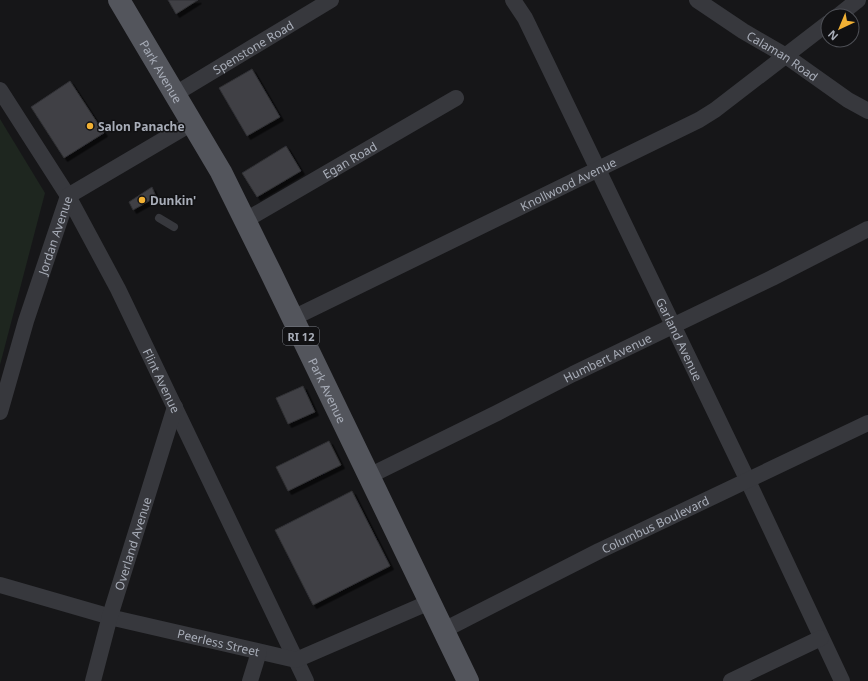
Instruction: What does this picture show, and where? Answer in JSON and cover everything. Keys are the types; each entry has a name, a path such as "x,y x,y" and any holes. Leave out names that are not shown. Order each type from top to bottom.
{"main road":[{"name":"Park Avenue","path":"119,0 221,172 468,681"}],"street":[{"name":"Spenstone Road","path":"175,94 331,0"},
{"name":"Garland Avenue","path":"512,0 525,18 748,481 842,681"},
{"name":"Calaman Road","path":"697,0 744,31 786,56 848,100 868,110"},
{"path":"843,8 858,0"},
{"name":"Knollwood Avenue","path":"293,318 699,120 716,110 820,29"},
{"name":"Flint Avenue","path":"0,90 68,196 118,289 306,681"},
{"name":"Egan Road","path":"244,221 456,98"},
{"name":"Jordan Avenue","path":"0,412 26,321 68,196 192,123"},
{"name":"Humbert Avenue","path":"369,476 672,325 772,278 868,229"},
{"name":"Overland Avenue","path":"92,681 110,616 175,406"},
{"name":"Columbus Boulevard","path":"444,630 600,551 868,423"},
{"name":"Peerless Street","path":"0,585 110,616 296,660"},
{"path":"296,660 430,602"},
{"path":"731,681 821,638"},
{"path":"250,681 259,652"}],"lane":[{"path":"159,218 174,227"}],"shaded area":[{"path":"0,119 45,193 0,365"}],"building":[{"path":"168,0 198,0 176,14"},
{"path":"252,69 280,117 247,136 219,88"},
{"path":"70,81 104,133 64,158 31,107"},
{"path":"286,146 301,171 257,197 242,173"},
{"name":"Dunkin'","path":"152,187 156,197 133,210 129,202"},
{"path":"303,386 315,412 288,424 276,398"},
{"path":"329,441 341,465 288,491 276,467"},
{"path":"352,491 390,566 313,605 275,530"}],"place":[{"name":"Salon Panache","path":"90,126"},
{"name":"Dunkin'","path":"142,200"}]}
